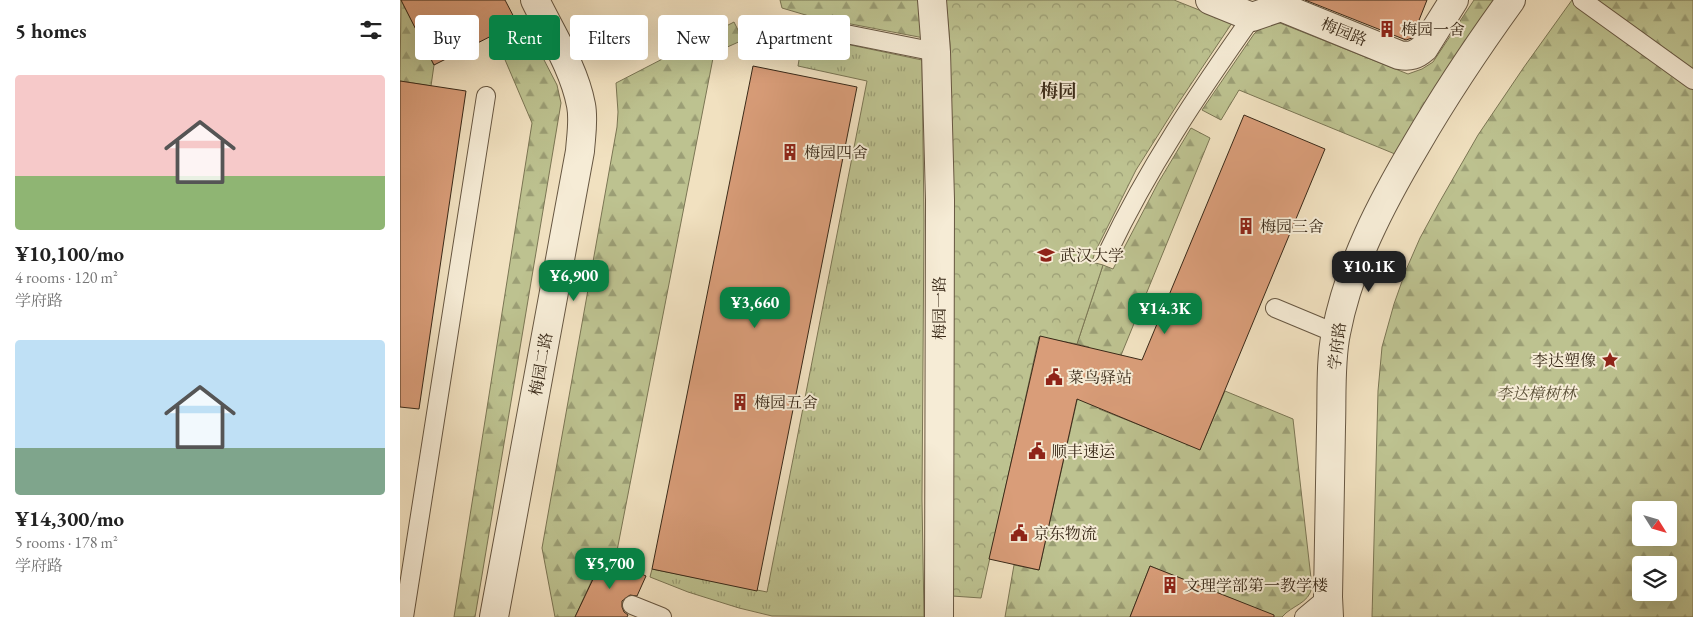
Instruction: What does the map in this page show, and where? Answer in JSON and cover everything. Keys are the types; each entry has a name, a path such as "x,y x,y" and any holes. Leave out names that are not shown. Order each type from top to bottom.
{"street":[{"name":"梅园二路","path":"494,617 580,151 583,122 582,106 570,70 535,0"},
{"name":"梅园一路","path":"932,0 936,52 940,200 939,617"},
{"path":"1210,0 1252,17"},
{"name":"梅园路","path":"1252,17 1283,3 1399,55 1408,57 1417,54 1424,48 1454,0"},
{"name":"学府路","path":"1328,607 1335,333 1347,291 1359,255 1394,182 1442,102 1511,0"}],"lane":[{"path":"1582,0 1693,80"},
{"path":"1108,252 1154,165 1211,75 1252,17"},
{"path":"850,35 936,52"},
{"path":"404,617 486,96"},
{"path":"1275,308 1335,333"},
{"path":"632,606 662,617"},
{"path":"1304,617 1328,607"}],"green space":[{"path":"401,0 415,28 415,60 431,60 434,65 431,86 400,81"},
{"path":"780,0 922,0 924,38 850,24 850,15 806,15 782,8"},
{"path":"946,0 1174,0 1232,23 1136,170 1095,252 1092,262 1103,265 1077,344 1039,337 981,598 952,596 950,45"},
{"path":"1474,0 1495,0 1430,95 1395,154 1239,90 1221,120 1202,110 1254,34 1266,26 1280,23 1408,74 1422,69 1433,62"},
{"name":"李达樟树林","path":"1572,0 1693,0 1693,617 1372,617 1378,391 1382,347 1394,304 1420,238 1478,135"},
{"path":"734,22 738,30 738,42 728,47 728,25"},
{"path":"850,45 922,60 924,221 922,499 924,617 772,616 688,592 650,577 652,569 767,592 867,81 798,66 799,60 850,60"},
{"path":"505,60 544,60 557,85 561,103 475,617 454,617 532,123"},
{"path":"660,60 713,60 615,561 603,556 575,617 555,617 542,548 617,127 616,83"},
{"path":"1191,128 1210,138 1099,409 1200,449 1225,391 1293,419 1312,587 1310,593 1304,601 1282,617 1240,617 1245,604 1150,566 1130,617 1005,617 1014,565 1039,570 1089,347 1077,344 1103,265 1113,269 1158,183"}],"building":[{"path":"401,0 505,0 513,15 489,15 489,37 479,42 479,15 415,15 415,28"},
{"name":"梅园一舍","path":"1305,0 1427,0 1412,38 1406,40"},
{"path":"431,60 444,60 434,65"},
{"path":"753,66 857,87 757,591 652,569"},
{"path":"400,81 466,91 419,409 400,407"},
{"name":"梅园三舍","path":"1244,115 1325,149 1200,450 1077,399 1039,570 989,559 1040,336 1142,360"},
{"path":"604,556 646,576 637,596 630,595 622,601 624,612 628,615 627,617 575,617"},
{"name":"文理学部第一教学楼","path":"1150,566 1274,615 1274,617 1130,617"}],"place":[{"name":"梅园一舍","path":"1387,29"},
{"name":"梅园四舍","path":"790,152"},
{"name":"梅园三舍","path":"1246,226"},
{"name":"武汉大学","path":"1046,255"},
{"name":"李达塑像","path":"1610,360"},
{"name":"菜鸟驿站","path":"1054,377"},
{"name":"梅园五舍","path":"740,402"},
{"name":"顺丰速运","path":"1037,451"},
{"name":"京东物流","path":"1019,533"},
{"name":"文理学部第一教学楼","path":"1170,585"}],"district":[{"name":"梅园","path":"1058,90"}]}
